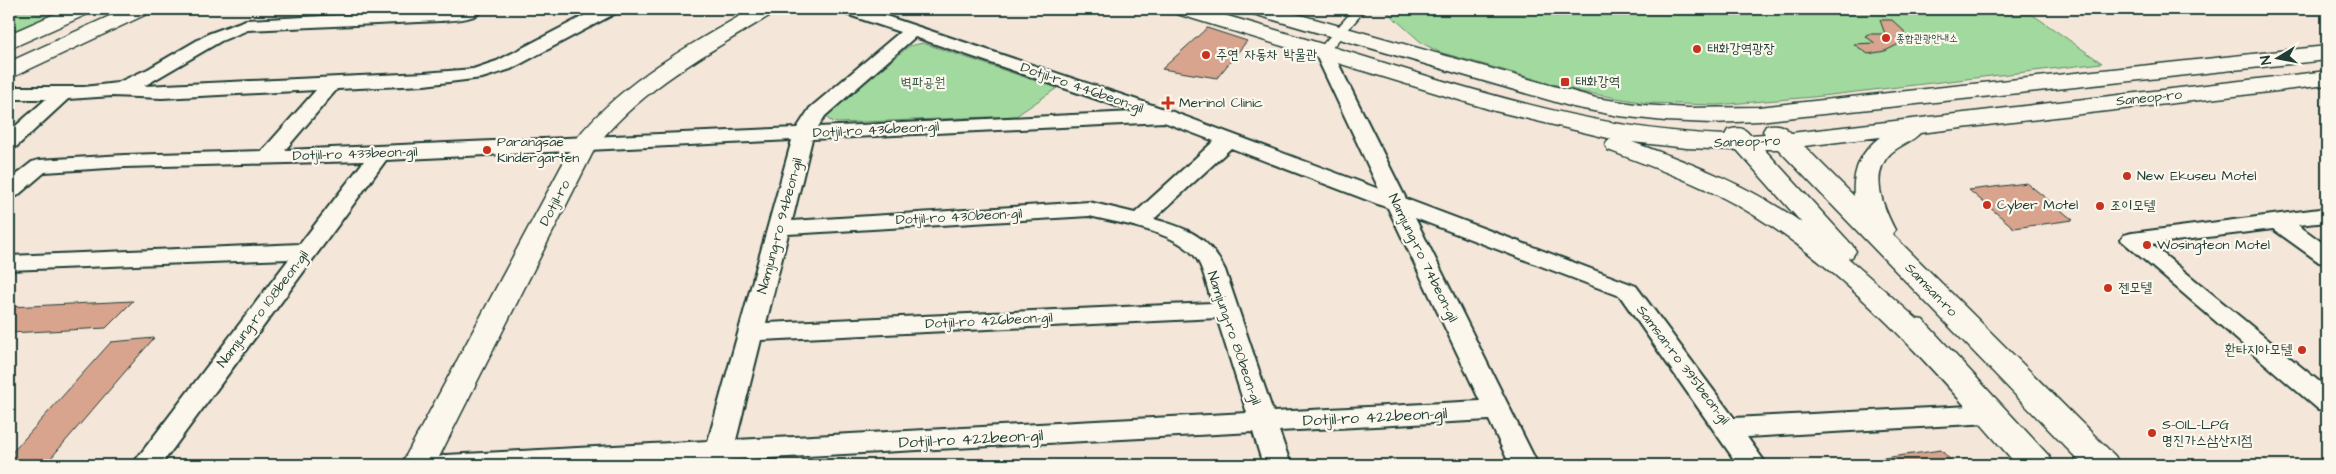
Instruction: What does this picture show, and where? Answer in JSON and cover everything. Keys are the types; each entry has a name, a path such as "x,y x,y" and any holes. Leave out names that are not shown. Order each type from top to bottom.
{"main road":[{"path":"9,42 84,9"},
{"path":"9,55 114,9"},
{"path":"9,70 142,9"},
{"name":"Dotjil-ro","path":"418,465 586,144 599,125 665,71 767,9"},
{"name":"Saneop-ro","path":"1181,9 1519,111 1585,127 1650,138 1712,144 1785,141 2327,78"},
{"name":"Saneop-ro","path":"1257,9 1573,100 1613,109 1655,115 1720,117 1759,114 2327,53"},
{"path":"1519,111 1659,160 1730,191 1767,212 1820,249 1924,341"},
{"name":"Samsan-ro","path":"1759,114 2104,465"},
{"path":"1720,117 2038,465"},
{"path":"1897,254 1875,222 1868,205 1865,188 1867,174 1870,162 1879,149 1908,130 1928,124"}],"street":[{"path":"110,90 136,82 221,33 246,25 440,16 464,13 475,9"},
{"path":"9,93 110,90 162,92 447,78 486,72 538,48 610,9"},
{"name":"Dotjil-ro 446beon-gil","path":"849,9 1166,116 1397,203"},
{"name":"Namjung-ro 94beon-gil","path":"718,459 804,133 817,112 913,30"},
{"name":"Namjung-ro 74beon-gil","path":"1323,51 1524,465"},
{"path":"268,157 332,83"},
{"path":"9,143 66,92"},
{"name":"Dotjil-ro 436beon-gil","path":"586,144 1166,116"},
{"path":"1138,221 1227,140"},
{"name":"Dotjil-ro 433beon-gil","path":"9,168 124,161 380,154 586,144"},
{"name":"Namjung-ro 108beon-gil","path":"146,465 380,154"},
{"path":"9,191 39,166"},
{"name":"Samsan-ro 395beon-gil","path":"1397,203 1628,291 1727,428 1990,414"},
{"name":"Dotjil-ro 430beon-gil","path":"779,228 1089,210 1138,221"},
{"path":"2327,215 2132,240 2327,402"},
{"name":"Namjung-ro 80beon-gil","path":"1138,221 1187,239 1203,251 1213,270 1277,465"},
{"path":"2277,221 2327,257"},
{"path":"9,263 307,251"},
{"name":"Dotjil-ro 426beon-gil","path":"752,332 1226,310"},
{"name":"Dotjil-ro 422beon-gil","path":"446,465 718,459 1263,423 1496,410"},
{"path":"1727,428 1753,465"}],"lane":[{"path":"1323,51 1360,9"}],"green space":[{"path":"9,9 65,9 9,33"},
{"path":"1387,9 2018,9 2036,17 2102,63 1813,97 1717,105 1647,103 1581,92 1439,52 1422,43 1387,12"},
{"name":"벽파공원","path":"923,43 1057,88 1016,116 837,123 829,120 826,116 909,46"}],"building":[{"name":"종합관광안내소","path":"1880,20 1892,20 1904,31 1905,41 1885,51 1868,54 1854,44 1875,43 1865,36 1868,34 1885,34"},
{"name":"주연 자동차 박물관","path":"1207,28 1247,41 1217,78 1162,69"},
{"path":"2027,183 2073,220 2014,228 1969,190"},
{"path":"133,301 106,328 9,333 9,307"},
{"path":"154,338 45,465 9,465 9,456 111,342"},
{"path":"1941,450 1955,465 1866,465 1862,461"}],"place":[{"name":"종합관광안내소","path":"1886,38"},
{"name":"태화강역광장","path":"1697,49"},
{"name":"주연 자동차 박물관","path":"1206,55"},
{"name":"태화강역","path":"1565,82"},
{"name":"Merinol Clinic","path":"1168,103"},
{"name":"Parangsae Kindergarten","path":"487,150"},
{"name":"New Ekuseu Motel","path":"2127,176"},
{"name":"Cyber Motel","path":"1987,205"},
{"name":"조이모텔","path":"2100,206"},
{"name":"Wosingteon Motel","path":"2147,245"},
{"name":"젠모텔","path":"2108,288"},
{"name":"환타지아모텔","path":"2302,350"},
{"name":"S-OIL-LPG 명진가스삼산지점","path":"2152,433"}]}
